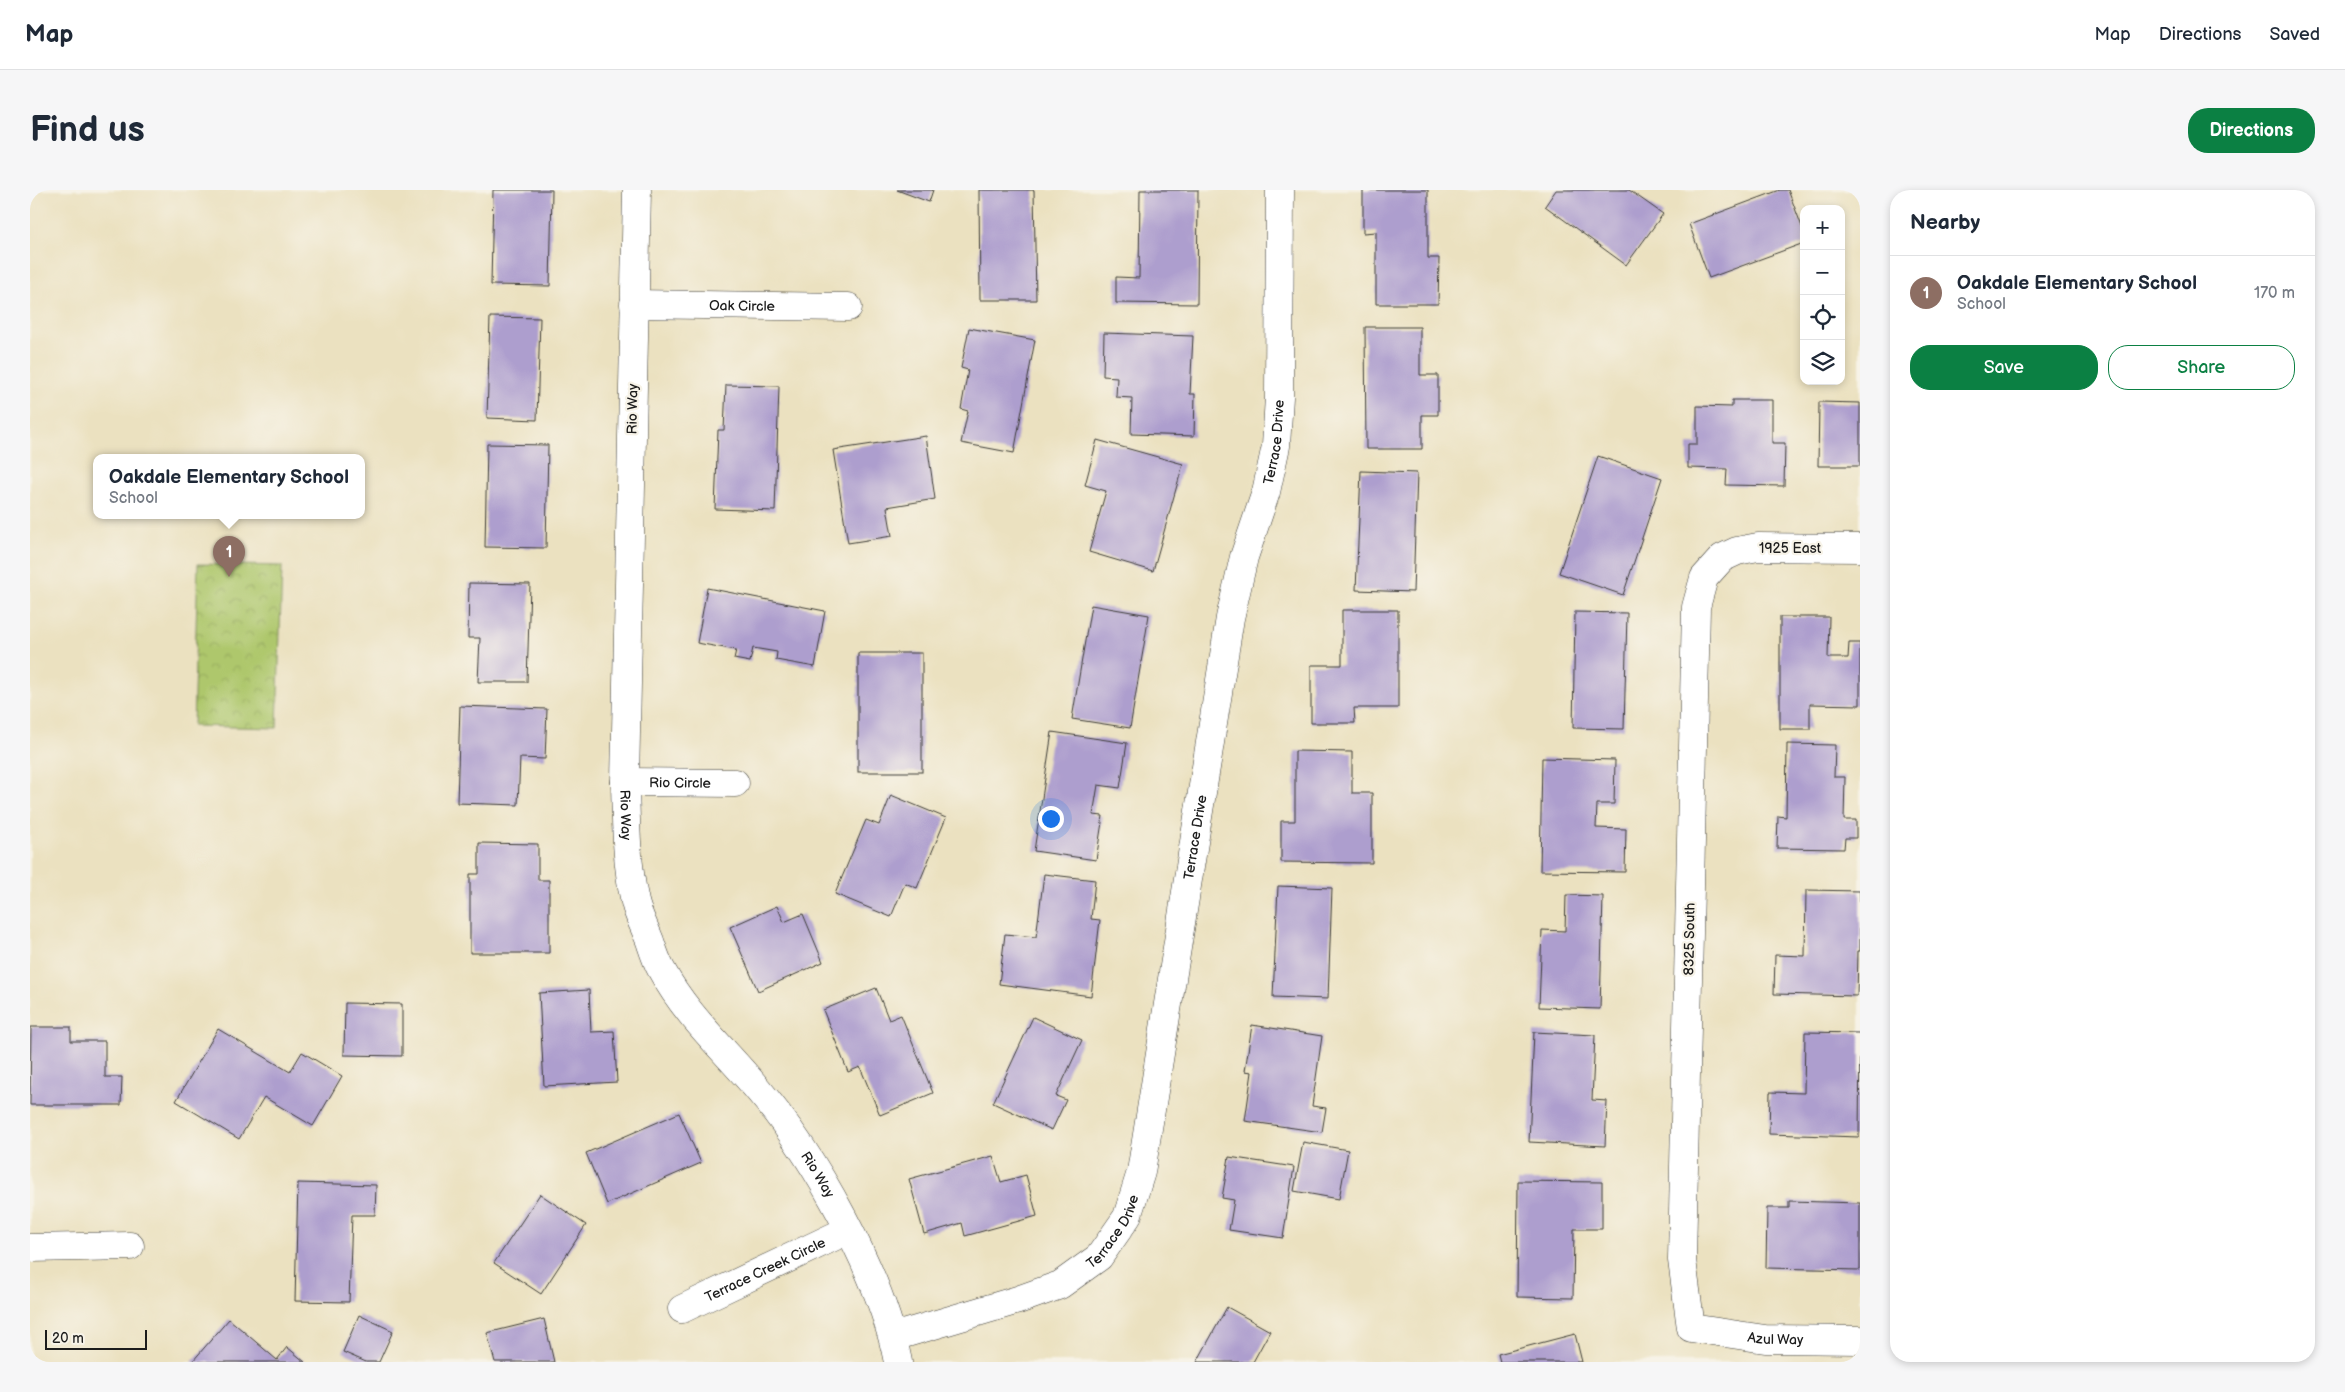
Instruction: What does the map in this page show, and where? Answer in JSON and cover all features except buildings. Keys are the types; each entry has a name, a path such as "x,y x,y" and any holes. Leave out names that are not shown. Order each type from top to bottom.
{"street":[{"name":"Rio Way","path":"637,190 625,782 627,850 635,903 660,968 700,1025 756,1087 802,1147 848,1230 872,1282 896,1350"},
{"name":"Terrace Drive","path":"896,1350 1018,1300 1060,1285 1099,1257 1127,1217 1141,1172 1230,618 1244,557 1266,492 1276,446 1279,397 1280,190"},
{"name":"Oak Circle","path":"634,304 848,307"},
{"name":"1925 East","path":"1722,558 1737,551 1758,547 1860,548"},
{"name":"8325 South","path":"1691,1328 1682,1260 1696,607 1704,578 1722,558"},
{"name":"Rio Circle","path":"625,782 735,783"},
{"name":"Terrace Creek Circle","path":"682,1309 848,1230"},
{"path":"30,1248 130,1246"},
{"name":"Azul Way","path":"1691,1328 1765,1339 1860,1340"}],"green space":[{"path":"198,564 282,566 277,728 193,726"}],"place":[{"name":"Oakdale Elementary School","path":"229,577"}]}
